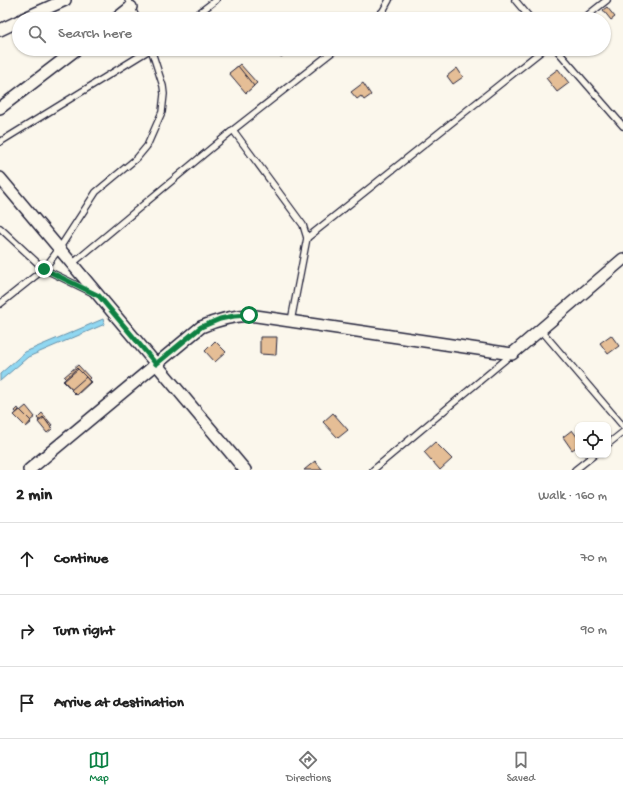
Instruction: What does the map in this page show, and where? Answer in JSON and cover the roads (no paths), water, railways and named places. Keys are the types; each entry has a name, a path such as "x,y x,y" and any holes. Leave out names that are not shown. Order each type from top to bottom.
{"street":[{"path":"38,12 65,0"},
{"path":"122,12 129,4"},
{"path":"0,30 12,24"},
{"path":"0,108 68,56"},
{"path":"0,178 245,470"},
{"path":"29,470 201,327 220,319 249,315 291,320 512,354 623,259"}],"lane":[{"path":"200,12 216,0"},
{"path":"382,12 389,0"},
{"path":"515,0 525,12"},
{"path":"592,12 607,0"},
{"path":"0,142 140,56"},
{"path":"0,304 44,269 59,249 96,192 143,152 162,112 164,94 163,86 153,56"},
{"path":"72,264 233,130 327,56"},
{"path":"307,238 535,56"},
{"path":"562,56 623,126"},
{"path":"233,130 303,225 307,238 291,320"},
{"path":"0,228 44,269 99,296"},
{"path":"540,330 623,426"},
{"path":"373,470 512,354"},
{"path":"611,442 623,432"},
{"path":"577,469 590,458"}],"water":[{"path":"103,319 105,324 28,357 0,381 0,374 25,352"}]}
